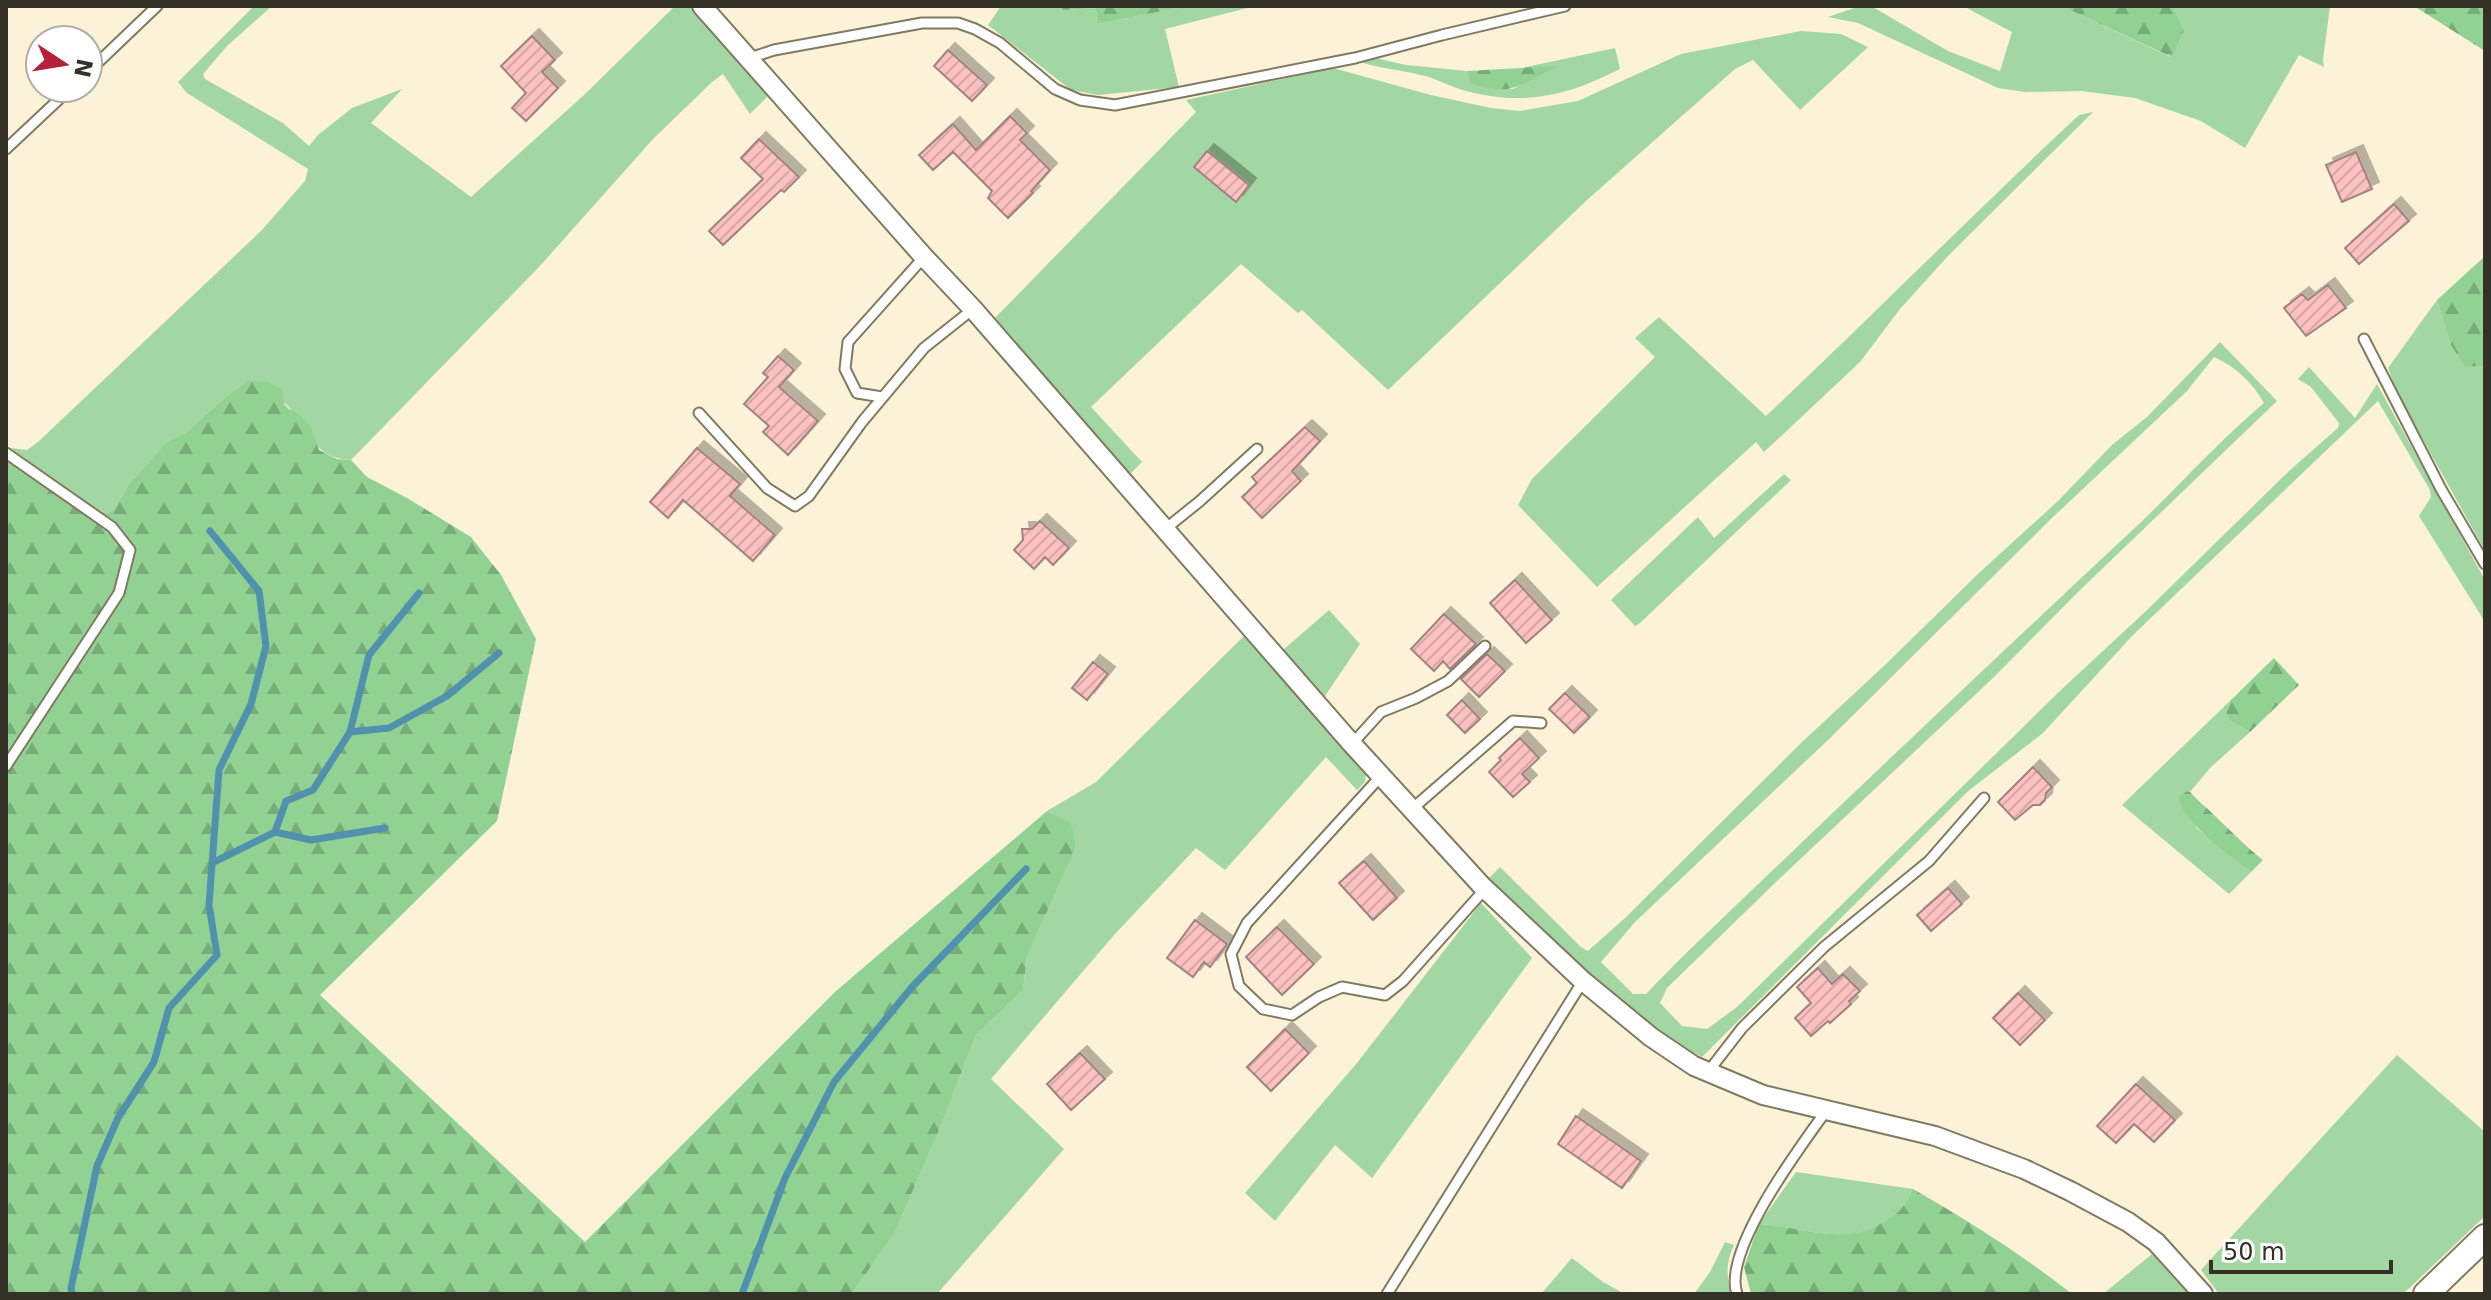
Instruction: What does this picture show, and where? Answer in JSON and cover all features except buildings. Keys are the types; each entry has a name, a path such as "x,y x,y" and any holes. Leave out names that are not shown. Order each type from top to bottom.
{"street":[{"path":"702,6 973,309 1352,744 1485,889 1583,981 1651,1037 1694,1066 1763,1095 1935,1136 2024,1169 2070,1191 2128,1222 2156,1242 2203,1294"},
{"path":"2426,1294 2485,1237"}],"lane":[{"path":"104,57 157,6"},
{"path":"747,59 774,50 922,23 958,23 1000,43 1055,89 1080,100 1115,105 1355,58 1565,6"},
{"path":"6,149 54,104"},
{"path":"882,397 857,393 845,369 848,342 924,257"},
{"path":"699,413 767,488 795,506 809,496 862,422 924,348 973,309"},
{"path":"2364,339 2441,489 2485,564"},
{"path":"1164,530 1257,449"},
{"path":"6,453 112,527 130,550 119,593 6,766"},
{"path":"1352,744 1381,712 1448,681 1485,646"},
{"path":"1412,809 1513,721 1541,723"},
{"path":"1381,776 1247,923 1231,954 1239,986 1263,1009 1292,1015 1319,997 1342,987 1385,995 1403,981 1485,889"},
{"path":"1708,1072 1752,1018 1824,947 1929,861 1984,798"},
{"path":"1387,1294 1583,981"},
{"path":"1737,1294 1733,1284 1738,1257 1750,1229 1826,1111"}],"green space":[{"path":"254,6 272,6 228,45 203,74 205,79 283,123 309,146 352,108 402,89 371,123 471,197 584,95 675,6 691,6 768,96 750,114 723,74 712,82 653,139 539,267 351,460 326,453 310,438 281,400 247,381 185,433 166,442 129,484 115,508 108,513 97,510 10,448 27,450 38,442 261,231 305,181 308,169 187,93 178,82"},
{"path":"1001,6 1060,6 1063,10 1096,8 1097,24 1188,6 1255,6 1165,29 1179,87 1098,95 1071,90 988,25"},
{"path":"1060,6 1188,6 1097,24 1096,8 1063,10"},
{"path":"1860,6 1871,6 1948,51 2000,71 2012,32 1963,6 2061,6 2171,57 2184,30 2173,6 2330,6 2324,67 2299,55 2245,148 2201,121 2135,98 2082,91 2025,92 1998,88 1858,23 1828,17"},
{"path":"2061,6 2173,6 2184,30 2172,57"},
{"path":"2412,6 2485,6 2485,51 2417,8"},
{"path":"1801,31 1841,34 1868,47 1800,110 1753,60 1735,69 1587,200 1388,390 1302,310 1298,313 1241,264 1091,407 1142,462 1129,475 995,318 1196,112 1186,100 1333,68 1431,95 1520,111 1578,101 1681,54"},
{"path":"1615,48 1620,69 1583,86 1529,98 1470,92 1429,77 1357,61 1371,57 1406,65 1467,71 1470,83 1513,89 1555,67 1522,68"},
{"path":"1558,66 1506,89 1470,83 1467,71"},
{"path":"2093,112 1947,257 1900,309 1860,362 1764,452 1756,442 1597,587 1518,505 1532,479 1655,357 1635,338 1659,317 1766,416 2079,115"},
{"path":"2485,256 2485,366 2465,367 2451,345 2437,300"},
{"path":"2437,300 2451,345 2465,367 2485,366 2485,551 2396,391 2388,368"},
{"path":"2220,342 2277,401 1994,677 1667,988 1660,1003 1682,1026 1707,1029 1737,1007 2062,689 2289,471 2338,428 2339,423 2311,387 2298,379 2309,367 2355,418 2377,384 2485,580 2485,622 2419,516 2431,497 2430,490 2378,401 2133,635 2043,733 1967,792 1702,1057 1665,1037 1607,996 1488,879 1500,867 1588,951 1801,743 2058,501 2112,445 2147,417","holes":["2214,357 2243,376 2264,403 1646,994 1633,994 1601,962 1635,922 1827,741 2053,517 2187,391"]},
{"path":"247,381 269,382 282,390 284,403 307,422 319,450 337,459 351,460 367,477 471,537 501,575 536,639 497,821 320,995 585,1242 836,991 1047,811 1071,823 1076,848 1027,956 1023,990 976,1035 895,1232 852,1294 6,1294 6,447 97,510 108,513 166,442 185,433"},
{"path":"1784,474 1791,480 1639,624 1635,626 1611,600 1698,517 1714,538"},
{"path":"1329,610 1360,644 1323,699 1283,650"},
{"path":"1244,636 1366,774 1365,782 1357,790 1326,757 1225,870 1196,848 1114,935 991,1079 1064,1149 937,1294 852,1294 895,1232 976,1035 1023,990 1027,956 1076,848 1070,823 1047,811 1096,782"},
{"path":"2274,658 2299,685 2250,732 2230,721 2226,714 2231,700"},
{"path":"2231,700 2226,714 2230,721 2250,732 2210,768 2190,792 2187,791 2196,828 2251,872 2229,894 2122,805"},
{"path":"2187,791 2263,860 2251,872 2208,838 2188,817 2179,797"},
{"path":"1481,903 1532,958 1372,1178 1335,1145 1275,1221 1245,1193 1357,1063"},
{"path":"2397,1055 2485,1132 2485,1216 2403,1294 2219,1294 2201,1270"},
{"path":"1796,1172 1913,1189 1896,1214 1868,1229 1853,1233 1822,1233 1759,1224"},
{"path":"1913,1189 1994,1238 2072,1294 1751,1294 1744,1267 1759,1224 1822,1233 1853,1233 1868,1229 1896,1214"},
{"path":"1725,1242 1734,1245 1728,1269 1731,1294 1694,1294 1710,1272"},
{"path":"2152,1254 2189,1294 2103,1294"},
{"path":"1572,1258 1603,1282 1625,1294 1541,1294"}],"waterway":[{"path":"72,1294 97,1166 118,1118 154,1062 169,1008 217,955 209,905 219,770 251,704 266,646 259,591 210,531"},
{"path":"212,863 275,832 286,801 313,790 350,732 369,655 419,593"},
{"path":"350,732 389,728 447,696 499,653"},
{"path":"275,832 311,840 385,828"},
{"path":"742,1294 785,1178 834,1082 912,987 1026,869"}]}
